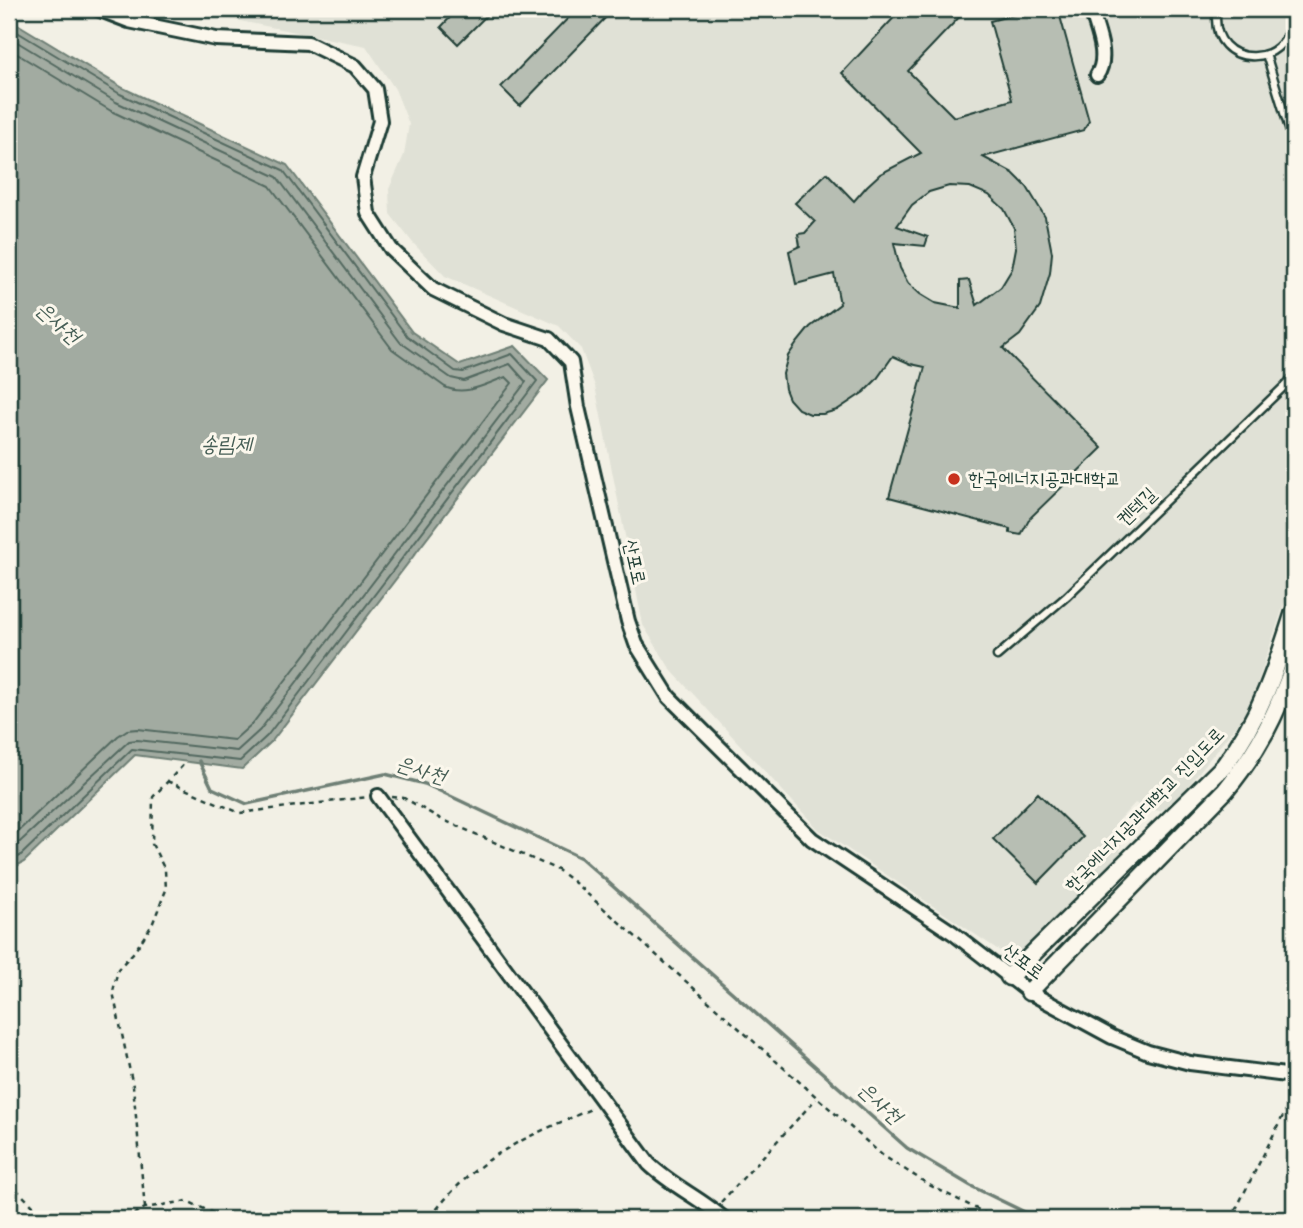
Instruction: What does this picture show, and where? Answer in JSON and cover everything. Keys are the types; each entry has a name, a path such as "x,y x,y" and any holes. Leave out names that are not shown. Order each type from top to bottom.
{"street":[{"name":"산포로","path":"98,9 129,21 216,39 308,43 355,66 375,89 380,121 363,177 368,213 391,249 433,289 505,324 550,339 571,362 578,407 628,621 636,644 657,680 690,719 812,839 953,933 1029,992 1111,1037 1148,1052 1190,1063 1294,1076"},
{"path":"1091,9 1103,54 1102,68 1097,75"},
{"name":"한국에너지공과대학교 진입도로","path":"1009,977 1224,766 1243,740 1258,712 1294,612"},
{"path":"1029,992 1244,769 1275,716 1294,666"},
{"path":"378,796 484,943 606,1102 649,1164 679,1189 724,1219"}],"lane":[{"path":"1217,9 1217,32 1223,42 1232,51 1255,57 1276,49 1284,40 1292,15 1289,9"},
{"path":"1266,54 1294,145"},
{"name":"켄텍길","path":"997,656 1067,596 1294,377"}],"path":[{"path":"145,1208 133,1086 113,992 118,969 134,952 152,925 166,890 165,870 152,844 153,797 186,762"},
{"path":"167,781 240,813 378,796 404,798 439,818 558,870 897,1167 997,1219"},
{"path":"1231,1219 1293,1096"},
{"path":"714,1210 817,1098"},
{"path":"437,1219 436,1210 448,1194 479,1166 509,1146 606,1102"},
{"path":"9,1182 46,1219"},
{"path":"125,1219 145,1208 187,1201 226,1219"}],"shaded area":[{"name":"한국에너지공과대학교","path":"179,9 1294,9 1294,575 1248,711 1175,802 1160,811 1143,808 1135,803 1113,827 1121,841 1120,859 1016,960 997,949 818,829 671,670 643,625 595,386 581,349 559,326 445,276 390,214 389,189 404,155 409,124 395,89 366,46"}],"water":[{"name":"송림제","path":"9,19 123,88 287,165 412,332 460,365 515,346 548,380 272,741 242,769 135,755 24,862 9,870"}],"building":[{"path":"458,9 493,9 458,44 441,27"},
{"path":"577,9 614,9 520,106 501,87"},
{"path":"902,9 967,9 908,71 954,117 1012,100 990,21 1036,9 1058,9 1089,121 1084,130 983,157 1013,173 1027,187 1045,217 1052,253 1050,273 1040,307 1020,335 1003,348 1102,448 1030,518 1021,535 1010,533 1010,529 889,497 925,367 893,356 864,392 837,410 823,414 810,414 798,409 785,389 783,374 788,356 810,327 840,304 834,274 796,284 789,251 800,246 798,234 805,233 815,222 795,203 827,173 854,201 880,174 921,153 842,73","holes":["949,186 970,187 989,195 1004,209 1014,228 1016,248 1012,269 1001,287 977,305 969,280 960,281 960,308 935,303 908,283 900,268 894,243 925,246 928,237 897,226 912,205 929,192"]},
{"path":"1038,793 1083,837 1038,883 993,839"}],"waterway":[{"name":"은사천","path":"199,761 212,788 247,804 385,774 425,784 581,858 907,1148 971,1186 1039,1219"}],"place":[{"name":"한국에너지공과대학교","path":"954,479"}]}
